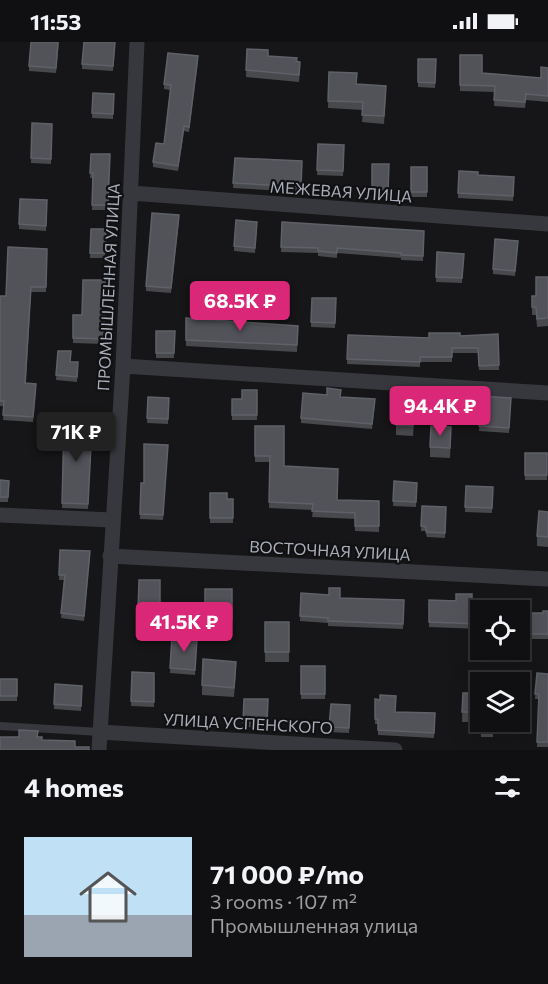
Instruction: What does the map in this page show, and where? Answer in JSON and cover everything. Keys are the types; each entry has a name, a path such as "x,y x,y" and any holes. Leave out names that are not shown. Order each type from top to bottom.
{"street":[{"name":"ПРОМЫШЛЕННАЯ УЛИЦА","path":"99,750 123,366 137,42"},
{"name":"МЕЖЕВАЯ УЛИЦА","path":"131,192 548,224"},
{"path":"123,366 548,393"},
{"path":"0,515 112,520"},
{"name":"ВОСТОЧНАЯ УЛИЦА","path":"110,556 548,579"},
{"name":"УЛИЦА УСПЕНСКОГО","path":"100,732 395,750"}],"lane":[{"path":"0,726 100,732"}],"building":[{"path":"31,42 58,42 56,68 29,66"},
{"path":"84,42 115,42 113,66 82,64"},
{"path":"247,49 268,50 268,56 297,58 296,61 300,62 299,75 246,70"},
{"path":"168,53 198,56 189,127 184,126 178,166 153,162 156,143 164,144 171,85 164,84"},
{"path":"460,55 482,55 482,73 541,78 541,67 548,68 548,96 526,94 525,102 494,100 495,86 460,85"},
{"path":"418,59 436,59 435,83 418,82"},
{"path":"329,72 357,73 356,84 386,86 384,116 362,115 363,102 328,101"},
{"path":"93,93 114,94 113,114 92,113"},
{"path":"32,123 52,124 51,159 31,158"},
{"path":"318,144 344,145 343,171 317,170"},
{"path":"91,154 110,154 108,205 92,205"},
{"path":"235,158 302,161 301,187 233,183"},
{"path":"372,164 389,164 388,190 372,189"},
{"path":"411,167 427,167 427,192 411,192"},
{"path":"459,171 478,172 478,175 514,177 513,196 458,193"},
{"path":"20,199 47,200 46,226 19,224"},
{"path":"152,213 179,215 171,288 146,286"},
{"path":"236,220 257,222 255,248 234,246"},
{"path":"282,222 424,231 423,256 337,248 337,253 318,251 318,248 281,247"},
{"path":"91,229 106,229 105,253 90,253"},
{"path":"495,239 518,241 515,271 493,269"},
{"path":"8,247 47,249 46,287 31,287 25,383 36,384 33,417 3,415 4,401 0,401 0,296 6,296"},
{"path":"437,252 464,254 462,278 436,277"},
{"path":"536,277 548,277 548,318 537,319 536,307 532,307 532,296 536,296"},
{"path":"83,280 105,280 104,339 73,338 73,315 82,315"},
{"path":"312,298 336,298 335,323 311,322"},
{"path":"186,318 298,326 297,345 186,340"},
{"path":"156,331 175,331 174,353 156,353"},
{"path":"429,333 460,333 460,336 498,334 499,365 479,366 478,348 452,348 452,357 420,357 420,362 347,359 348,335 429,338"},
{"path":"58,351 71,351 70,362 78,362 77,377 56,375"},
{"path":"327,388 341,390 340,397 375,399 372,424 301,418 303,393 327,395"},
{"path":"242,390 257,390 257,415 232,415 232,399 242,399"},
{"path":"481,396 511,398 509,428 479,426"},
{"path":"148,397 169,398 168,419 147,418"},
{"path":"398,398 415,399 413,426 396,425"},
{"path":"64,423 92,425 88,504 62,503"},
{"path":"255,426 284,426 284,466 338,469 337,500 379,501 379,526 355,526 355,513 312,511 313,504 269,502 270,456 255,456"},
{"path":"431,426 451,427 450,448 430,447"},
{"path":"144,444 168,445 163,515 140,514 141,483 144,483"},
{"path":"525,453 547,453 547,475 525,475"},
{"path":"0,480 9,481 8,497 0,497"},
{"path":"394,481 417,483 416,502 393,501"},
{"path":"466,486 493,487 492,508 465,507"},
{"path":"210,493 227,493 227,499 233,499 233,518 210,518"},
{"path":"422,506 446,507 445,533 427,532 425,526 421,526"},
{"path":"539,511 548,512 548,537 537,536"},
{"path":"60,550 90,551 84,616 61,613 65,575 59,575"},
{"path":"139,580 160,580 160,611 138,611"},
{"path":"329,588 340,588 340,598 404,600 403,624 328,621 328,618 300,616 301,593 329,595"},
{"path":"205,589 232,589 232,619 205,619"},
{"path":"456,594 472,594 470,624 429,622 429,600 456,601"},
{"path":"543,611 548,611 548,634 530,634 530,613 543,613"},
{"path":"265,622 289,622 289,652 265,652"},
{"path":"172,636 197,638 195,670 170,668"},
{"path":"203,659 236,662 234,688 202,685"},
{"path":"301,666 325,666 325,694 301,694"},
{"path":"132,672 154,673 154,702 131,701"},
{"path":"537,673 548,674 548,742 537,742 539,694 535,694"},
{"path":"0,679 17,679 17,696 0,696"},
{"path":"55,684 82,686 81,706 54,704"},
{"path":"463,693 470,693 470,712 462,712"},
{"path":"380,695 396,696 395,712 435,713 434,733 378,730 378,719 375,719 375,699 380,700"},
{"path":"244,699 268,699 267,723 243,722"},
{"path":"331,704 350,705 349,728 329,727"},
{"path":"19,730 38,731 37,737 42,737 42,740 75,741 75,747 89,747 89,750 0,750 0,737 19,737"}]}
